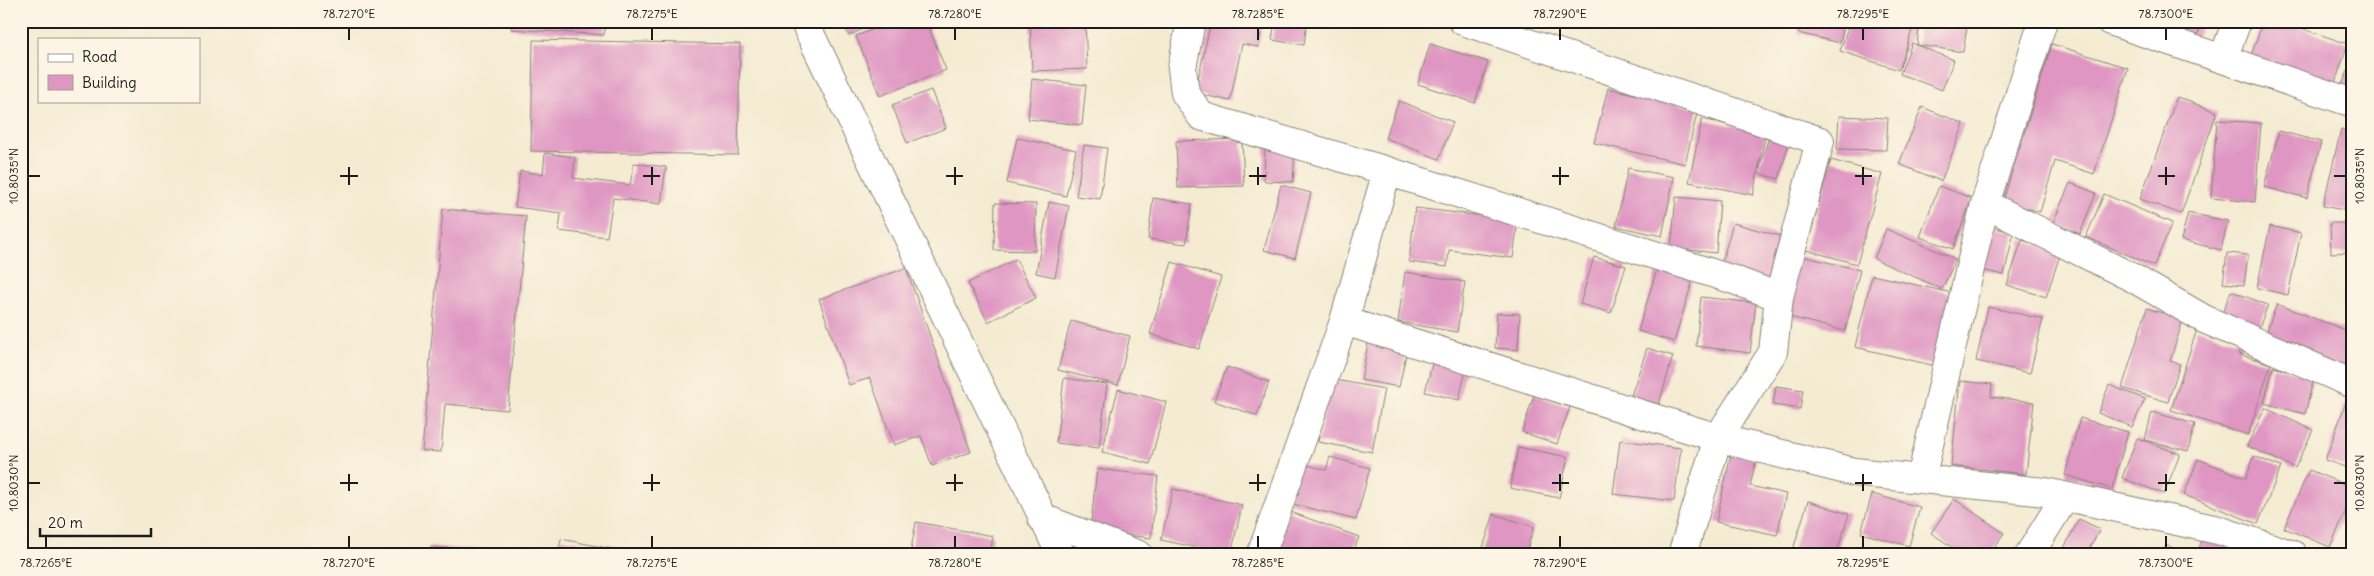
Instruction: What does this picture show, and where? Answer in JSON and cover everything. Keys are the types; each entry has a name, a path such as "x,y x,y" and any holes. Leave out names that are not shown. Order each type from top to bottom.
{"street":[{"path":"804,21 1061,555"},
{"path":"1191,21 1182,68 1185,93 1201,116 1387,171 1734,280 1779,298"},
{"path":"1463,21 1820,141 1779,298 1772,352 1718,438 1682,555"},
{"path":"1921,479 1985,204 2043,21"},
{"path":"2110,21 2353,103"},
{"path":"2223,59 2237,21"},
{"path":"1261,555 1344,321 1387,171"},
{"path":"1985,204 2133,278 2204,320 2353,384"},
{"path":"1344,321 1718,438 1854,472 2045,492 2218,530 2248,548 2293,555"},
{"path":"2030,555 2064,497"},
{"path":"1042,518 1139,555"}],"building":[{"path":"512,21 605,21 604,35 511,29"},
{"path":"841,21 879,21 849,36"},
{"path":"894,21 926,21 946,70 880,96 856,36"},
{"path":"1030,21 1085,21 1087,69 1032,71"},
{"path":"1211,21 1264,21 1258,47 1242,44 1230,101 1195,93"},
{"path":"1275,21 1307,21 1304,45 1272,40"},
{"path":"1801,21 1845,21 1840,43 1798,33"},
{"path":"1850,21 1915,21 1899,70 1840,51"},
{"path":"1920,21 1968,21 1963,52 1917,45"},
{"path":"2153,21 2203,21 2196,39"},
{"path":"2263,21 2280,21 2348,44 2331,95 2247,67"},
{"path":"533,40 740,44 738,155 531,151"},
{"path":"1912,43 1954,60 1942,90 1900,74"},
{"path":"1430,44 1488,62 1475,103 1418,84"},
{"path":"2052,44 2128,68 2094,174 2055,161 2040,212 2003,201"},
{"path":"2353,59 2353,98 2339,92"},
{"path":"1032,79 1086,85 1082,125 1028,119"},
{"path":"1608,88 1698,109 1685,164 1594,143"},
{"path":"931,90 946,128 907,143 892,105"},
{"path":"2177,97 2217,112 2181,214 2140,199"},
{"path":"1399,101 1453,122 1439,159 1385,138"},
{"path":"1922,107 1964,124 1941,181 1899,164"},
{"path":"1839,116 1888,118 1886,150 1837,149"},
{"path":"1702,119 1766,133 1753,195 1689,182"},
{"path":"2217,120 2261,123 2255,202 2211,198"},
{"path":"2341,129 2353,132 2353,212 2323,206"},
{"path":"2279,131 2321,142 2307,198 2264,187"},
{"path":"1770,133 1790,139 1779,179 1758,173"},
{"path":"1017,138 1076,150 1066,196 1007,183"},
{"path":"1242,139 1244,186 1178,188 1176,141"},
{"path":"1084,145 1107,148 1100,199 1076,196"},
{"path":"1265,147 1295,149 1293,182 1264,181"},
{"path":"545,153 575,157 573,178 630,185 634,163 666,167 661,204 613,198 607,237 559,231 561,213 515,207 520,171 543,174"},
{"path":"1831,160 1882,174 1857,264 1806,250"},
{"path":"1628,168 1674,177 1662,236 1616,226"},
{"path":"2070,183 2096,193 2080,234 2053,223"},
{"path":"1281,185 1311,193 1295,258 1264,250"},
{"path":"1939,186 1972,198 1953,249 1920,237"},
{"path":"2104,194 2172,223 2154,266 2086,237"},
{"path":"1676,197 1720,201 1716,253 1671,248"},
{"path":"1153,198 1192,204 1186,244 1148,239"},
{"path":"1049,202 1069,206 1055,277 1036,273"},
{"path":"995,203 1036,204 1035,251 994,250"},
{"path":"1415,208 1518,220 1513,258 1449,250 1447,267 1409,262"},
{"path":"443,209 526,216 508,410 445,404 441,452 422,451"},
{"path":"2188,213 2228,221 2221,250 2181,240"},
{"path":"1733,223 1780,236 1768,284 1719,272"},
{"path":"2330,223 2353,223 2353,252 2331,253"},
{"path":"1987,226 2014,232 2004,275 1977,269"},
{"path":"2270,226 2301,233 2288,295 2257,288"},
{"path":"1886,229 1956,259 1942,289 1874,259"},
{"path":"2022,240 2061,252 2046,297 2007,285"},
{"path":"2227,253 2248,255 2244,285 2223,283"},
{"path":"1798,255 1860,270 1845,331 1782,315"},
{"path":"1594,257 1626,266 1611,313 1580,304"},
{"path":"1016,259 1036,298 988,322 968,283"},
{"path":"1172,262 1221,277 1199,349 1150,334"},
{"path":"906,268 971,452 932,466 921,436 894,445 870,378 849,385 819,299"},
{"path":"1657,269 1693,279 1674,342 1638,331"},
{"path":"1405,272 1465,282 1457,332 1398,322"},
{"path":"1872,275 1957,294 1940,367 1855,347"},
{"path":"2231,291 2268,305 2256,335 2219,321"},
{"path":"1701,297 1756,303 1750,353 1696,346"},
{"path":"2277,304 2353,333 2353,378 2262,343"},
{"path":"1988,307 2043,319 2030,373 1976,361"},
{"path":"2147,308 2183,320 2170,361 2180,364 2168,402 2122,388"},
{"path":"1497,313 1520,314 1518,350 1495,348"},
{"path":"1071,321 1130,336 1118,385 1058,370"},
{"path":"2197,329 2242,343 2239,354 2271,364 2248,435 2171,410"},
{"path":"1369,338 1408,345 1399,387 1361,380"},
{"path":"1647,348 1673,356 1659,404 1631,396"},
{"path":"1434,356 1467,364 1459,400 1425,392"},
{"path":"1227,367 1269,382 1257,416 1214,401"},
{"path":"2273,367 2314,377 2305,414 2264,403"},
{"path":"1064,378 1107,384 1099,448 1056,443"},
{"path":"1330,379 1384,389 1372,452 1318,442"},
{"path":"1960,381 1992,384 1991,397 2034,402 2026,474 1951,466"},
{"path":"2109,385 2145,399 2132,427 2098,413"},
{"path":"1776,386 1803,390 1800,409 1773,405"},
{"path":"1118,389 1166,402 1150,464 1102,452"},
{"path":"2349,394 2353,396 2353,470 2325,460"},
{"path":"1534,395 1570,407 1557,444 1522,432"},
{"path":"2265,408 2313,430 2295,468 2247,446"},
{"path":"2152,412 2195,424 2188,451 2145,440"},
{"path":"2080,418 2128,432 2112,489 2065,475"},
{"path":"2137,438 2180,454 2164,494 2122,478"},
{"path":"1620,440 1681,448 1674,501 1613,494"},
{"path":"1518,447 1568,457 1559,498 1510,488"},
{"path":"1731,454 1756,460 1750,486 1786,494 1777,535 1716,522"},
{"path":"2254,456 2281,467 2258,524 2184,495 2198,459 2246,478"},
{"path":"1330,457 1370,468 1356,520 1289,503 1300,463 1326,470"},
{"path":"1097,469 1158,476 1151,538 1090,531"},
{"path":"2309,470 2353,488 2353,495 2330,547 2284,528"},
{"path":"1173,489 1242,505 1231,555 1161,540"},
{"path":"1872,494 1920,507 1909,546 1861,533"},
{"path":"1954,499 2004,533 1989,555 1964,555 1931,533"},
{"path":"1808,501 1849,514 1836,555 1808,555 1793,550"},
{"path":"1288,511 1359,537 1352,555 1273,555"},
{"path":"1494,514 1534,527 1525,555 1495,555 1482,551"},
{"path":"2079,519 2100,529 2086,555 2066,555 2062,552"},
{"path":"916,522 993,536 990,555 910,555"},
{"path":"2352,531 2353,555 2347,555"},
{"path":"2204,536 2229,546 2225,555 2196,555"},
{"path":"561,539 639,554 639,555 558,555"},
{"path":"2166,545 2189,555 2162,555"},
{"path":"430,547 498,550 498,555 430,555"}]}
